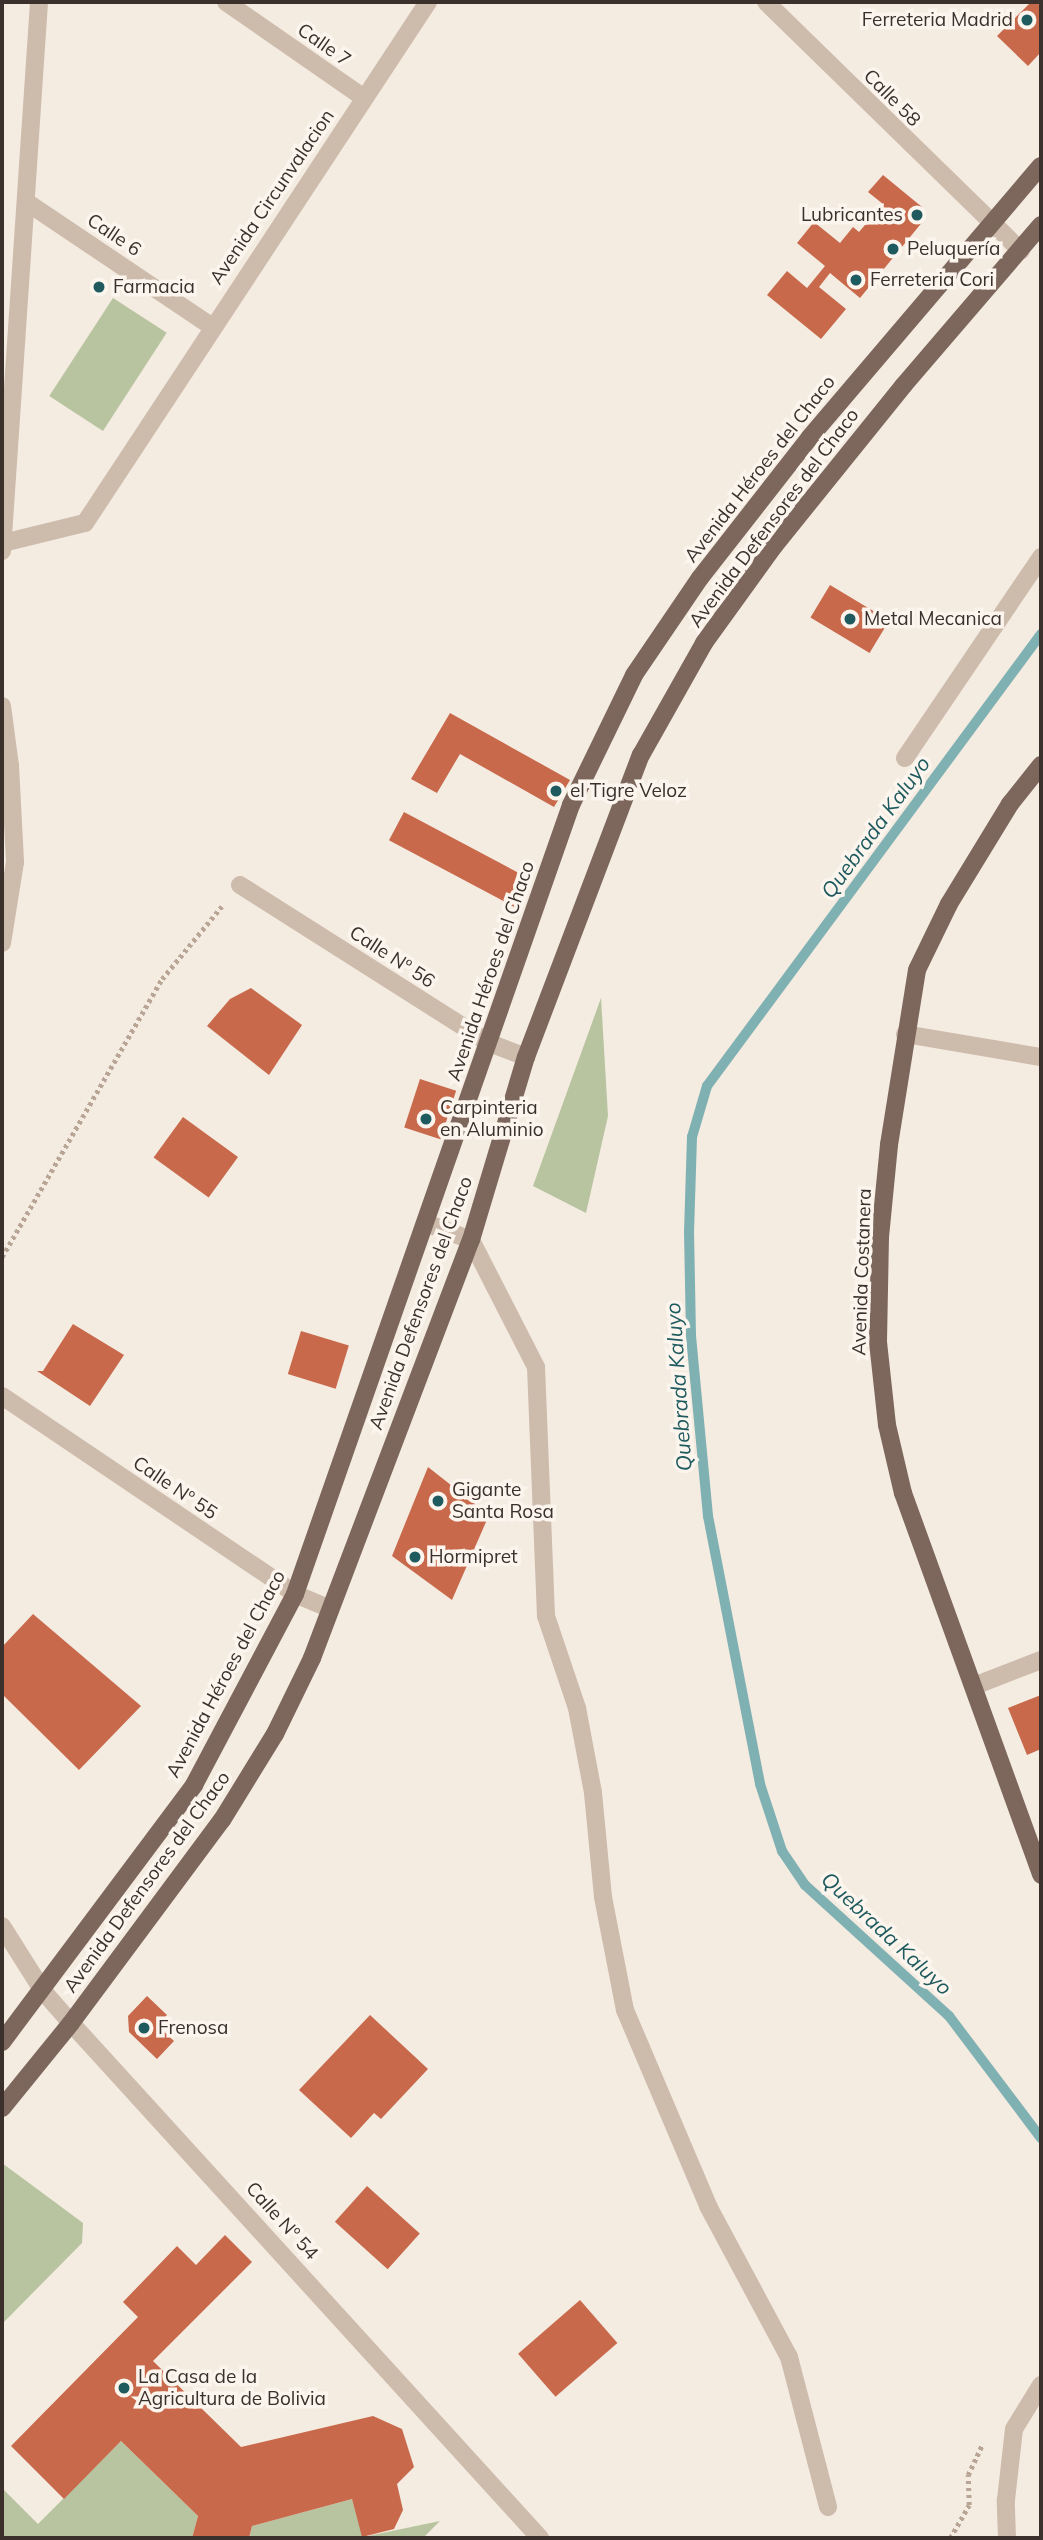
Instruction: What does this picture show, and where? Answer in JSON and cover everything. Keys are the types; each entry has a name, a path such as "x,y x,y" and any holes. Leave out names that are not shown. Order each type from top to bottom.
{"main road":[{"name":"Avenida Héroes del Chaco","path":"2,2042 43,1991 194,1785 296,1594 571,805 634,675 700,578 810,437 989,223 1041,166"},
{"name":"Avenida Defensores del Chaco","path":"2,2108 71,2023 222,1820 275,1734 312,1658 328,1608 471,1240 526,1057 641,755 704,643 774,546 903,386 1041,225"},
{"name":"Avenida Costanera","path":"1041,765 1010,804 949,904 917,970 905,1034 880,1237 878,1342 903,1493 1041,1875"}],"street":[{"path":"3,547 28,203 39,2"},
{"name":"Calle 7","path":"226,2 364,98"},
{"name":"Avenida Circunvalacion","path":"3,547 85,523 211,326 428,2"},
{"name":"Calle 58","path":"766,2 989,223 1021,251"},
{"name":"Calle 6","path":"28,203 211,326"},
{"path":"905,758 1041,557"},
{"path":"2,706 10,766 15,862 2,943"},
{"name":"Calle Nº 56","path":"240,885 487,1042 526,1057"},
{"path":"905,1034 1041,1057"},
{"path":"426,1223 471,1240 537,1367 546,1616 577,1708 593,1793 603,1897 625,2010 708,2206 789,2357 828,2507"},
{"name":"Calle Nº 55","path":"2,1396 296,1594 328,1608"},
{"path":"974,1686 1041,1660"},
{"name":"Calle Nº 54","path":"2,1926 43,1991 71,2023 540,2538"},
{"path":"1007,2538 1006,2500 1014,2429 1041,2385"}],"path":[{"path":"2,1257 162,979 240,885"}],"green space":[{"path":"113,298 167,333 103,431 49,396"},
{"path":"601,998 608,1116 586,1213 533,1186"},
{"path":"2,2163 83,2223 82,2243 2,2324"},
{"path":"121,2441 198,2516 192,2538 2,2538 2,2488 38,2524"},
{"path":"352,2499 363,2537 440,2521 423,2538 249,2538 252,2526"}],"building":[{"name":"Ferreteria Madrid","path":"1031,2 1041,5 1041,52 1028,66 997,36"},
{"name":"Ferreteria Cori","path":"883,175 922,207 924,220 860,298 830,273 819,287 846,309 821,339 767,295 787,271 807,288 825,266 797,243 814,222 840,243 853,227 859,232 883,204 868,192"},
{"name":"Metal Mecanica","path":"830,585 889,621 870,653 810,618"},
{"path":"450,713 570,780 554,807 460,754 437,793 411,779"},
{"path":"404,812 530,879 515,907 389,840"},
{"path":"251,988 302,1025 269,1075 207,1026 230,999"},
{"path":"420,1079 456,1091 440,1139 404,1128"},
{"path":"183,1117 238,1157 209,1197 154,1157"},
{"path":"73,1324 124,1355 90,1406 37,1371 43,1371"},
{"path":"301,1331 349,1346 336,1389 288,1374"},
{"path":"428,1467 489,1515 452,1600 392,1556"},
{"path":"33,1614 141,1706 79,1770 2,1694 2,1647"},
{"path":"1041,1695 1041,1749 1027,1755 1008,1708"},
{"name":"Frenosa","path":"147,1996 167,2015 157,2025 174,2041 157,2059 129,2032 128,2016"},
{"path":"370,2015 428,2069 381,2119 374,2113 351,2138 299,2090"},
{"path":"367,2186 420,2234 388,2269 335,2222"},
{"name":"La Casa de la Agricultura de Bolivia","path":"225,2235 252,2262 153,2361 241,2447 373,2416 402,2429 414,2467 397,2484 403,2510 394,2529 362,2537 352,2499 252,2526 249,2538 192,2538 198,2516 121,2441 64,2499 11,2446 138,2317 123,2302 177,2246 196,2265"},
{"path":"580,2300 617,2343 556,2397 518,2354"}],"waterway":[{"name":"Quebrada Kaluyo","path":"1041,634 707,1086 692,1137 689,1231 691,1336 708,1516 760,1784 782,1851 805,1885 949,2016 1041,2138"}],"place":[{"name":"Ferreteria Madrid","path":"1027,20"},
{"name":"Lubricantes","path":"917,215"},
{"name":"Peluquería","path":"893,249"},
{"name":"Ferreteria Cori","path":"856,280"},
{"name":"Farmacia","path":"99,287"},
{"name":"Metal Mecanica","path":"850,619"},
{"name":"el Tigre Veloz","path":"556,791"},
{"name":"Carpinteria en Aluminio","path":"426,1119"},
{"name":"Gigante Santa Rosa","path":"438,1501"},
{"name":"Hormipret","path":"415,1557"},
{"name":"Frenosa","path":"144,2028"},
{"name":"La Casa de la Agricultura de Bolivia","path":"124,2388"}]}
